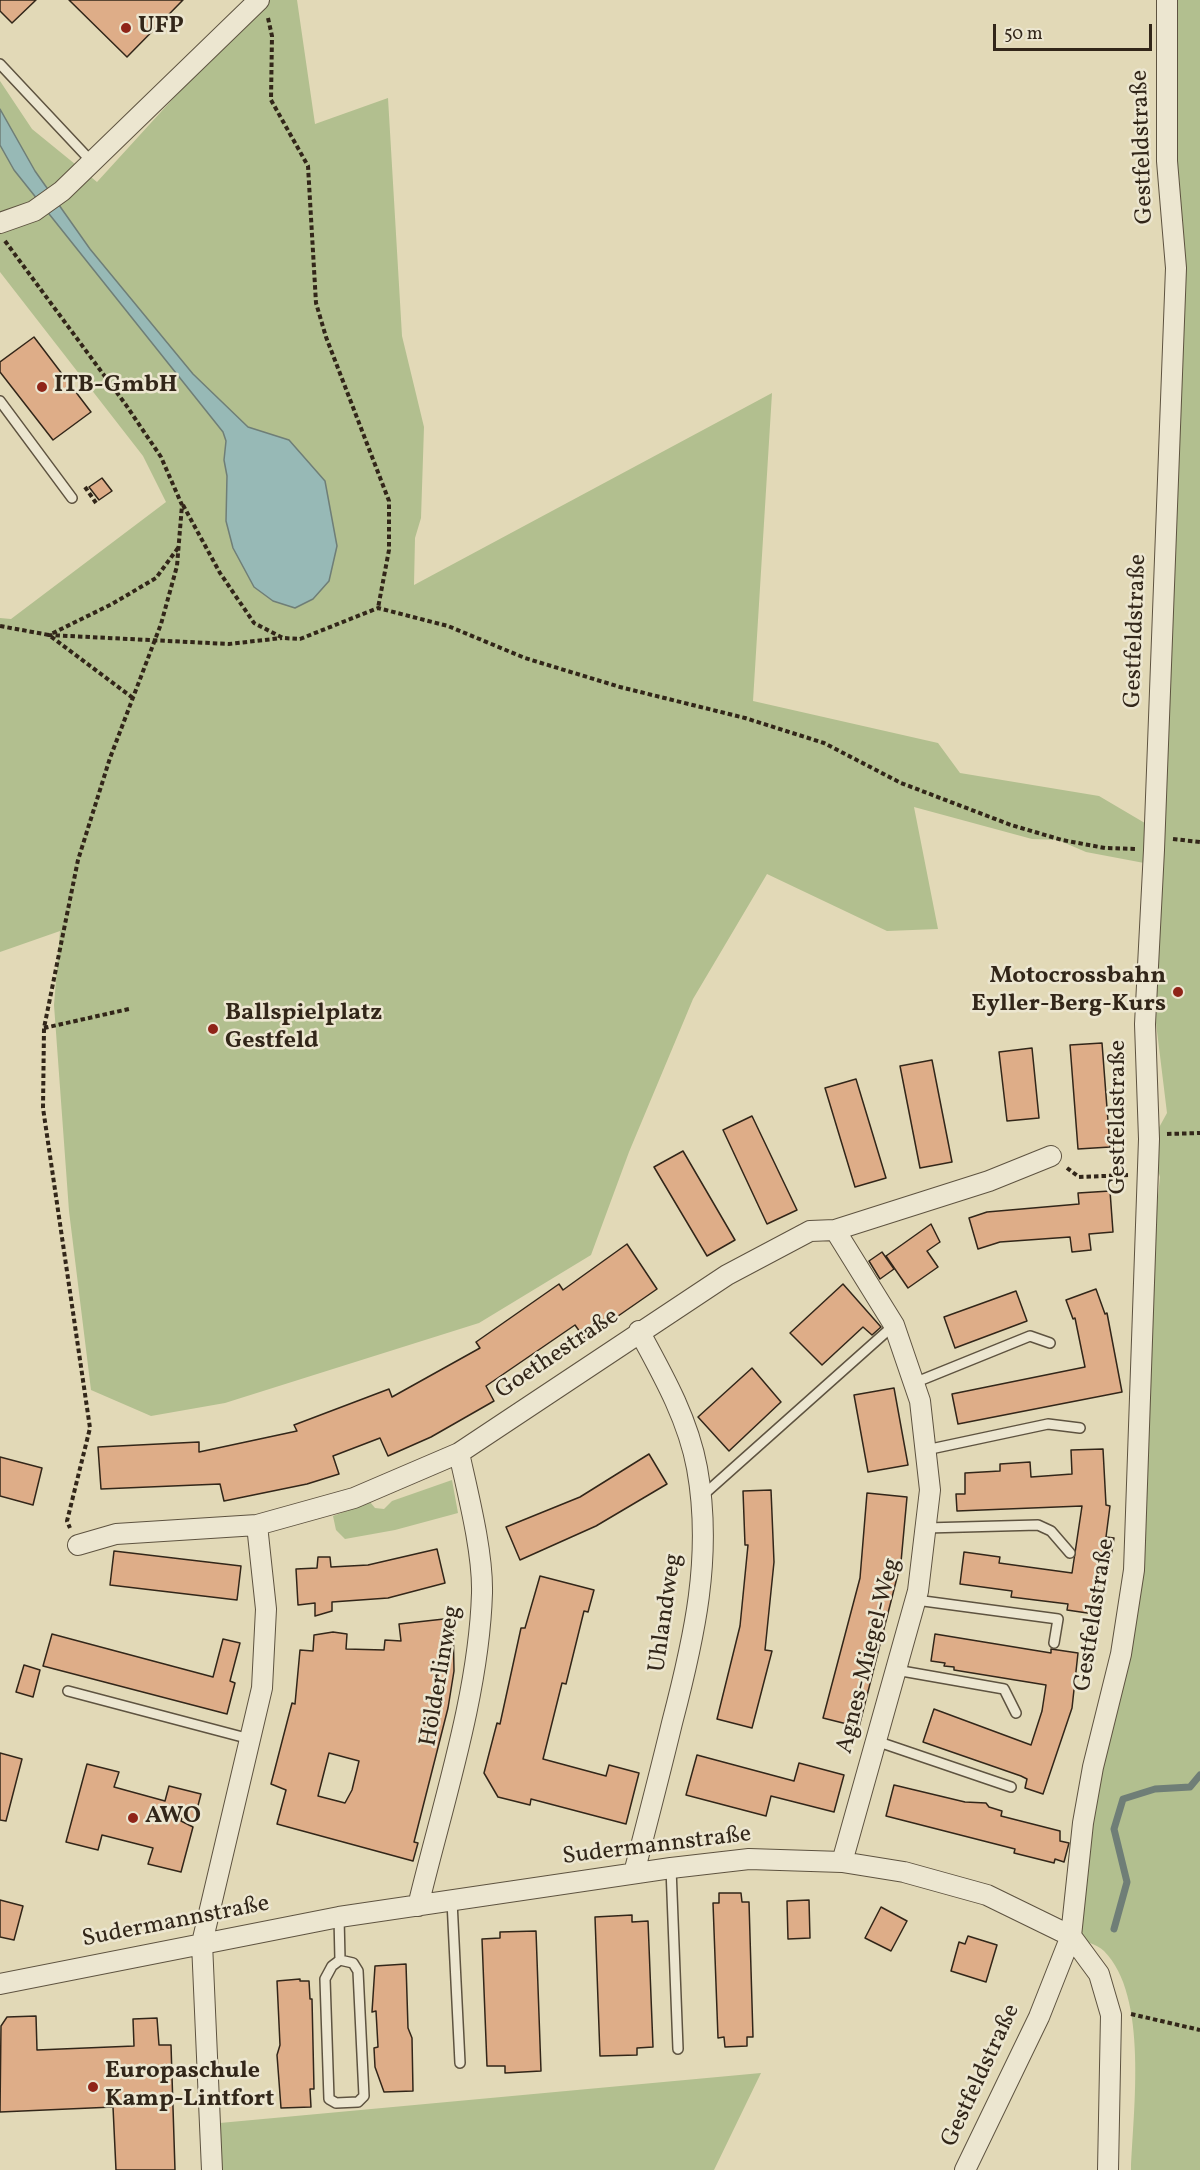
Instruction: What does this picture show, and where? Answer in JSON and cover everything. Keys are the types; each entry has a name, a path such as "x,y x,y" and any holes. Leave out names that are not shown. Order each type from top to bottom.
{"street":[{"name":"Gestfeldstraße","path":"965,2170 1039,2017 1071,1936 1087,1800 1121,1654 1134,1570 1149,1138 1145,1024 1176,268 1167,161 1167,0"},
{"path":"1,233 62,191 91,161 262,5"},
{"name":"Goethestraße","path":"78,1545 116,1534 257,1525 354,1498 459,1453 639,1331 727,1275 810,1231 835,1230 989,1181 1051,1156"},
{"name":"Agnes-Miegel-Weg","path":"835,1230 894,1325 920,1401 930,1490 916,1600 842,1862"},
{"name":"Uhlandweg","path":"634,1873 694,1638 702,1583 697,1467 674,1394 639,1331"},
{"name":"Hölderlinweg","path":"418,1906 468,1698 479,1634 482,1590 472,1516 459,1453"},
{"path":"212,2170 202,1943 262,1688 266,1609 257,1525"},
{"name":"Sudermannstraße","path":"0,1984 339,1917 671,1868 749,1860 842,1862 904,1872 987,1894 1071,1936 1099,1974 1111,2015 1108,2170"}],"lane":[{"path":"0,64 91,161"},
{"path":"0,401 72,498"},
{"path":"700,1497 894,1325"},
{"path":"914,1383 1030,1336 1050,1343"},
{"path":"926,1450 1048,1424 1080,1428"},
{"path":"926,1528 1038,1525 1051,1531 1070,1553"},
{"path":"916,1600 1058,1619 1054,1643"},
{"path":"896,1670 1004,1689 1016,1713"},
{"path":"68,1691 250,1739"},
{"path":"876,1741 1011,1787"},
{"path":"671,1868 678,2049"},
{"path":"452,1901 460,2063"},
{"path":"339,1917 340,1960"},
{"path":"340,1960 352,1964 358,1971 364,2096 358,2102 336,2103 329,2099 325,1979 340,1960"}],"path":[{"path":"262,5 272,36 271,100 308,166 316,303 326,337 389,501 389,550 378,608"},
{"path":"1,233 161,457 182,505 220,573 254,623 283,638"},
{"path":"86,488 96,503"},
{"path":"78,1545 67,1521 90,1428 43,1108 44,1028 78,860 110,758 155,640 177,566 182,505"},
{"path":"49,635 112,604 156,578 179,547"},
{"path":"0,626 49,635 229,644 283,638 300,639 378,608 448,626 525,658 630,690 745,718 824,743 901,783 1011,825 1062,840 1106,848 1200,842"},
{"path":"49,635 133,698"},
{"path":"44,1028 129,1009"},
{"path":"1149,1138 1184,1132 1200,1133"},
{"path":"1051,1156 1079,1177 1147,1174"},
{"path":"1111,2015 1133,2014 1200,2030"}],"green space":[{"path":"263,0 297,0 315,124 388,98 402,336 424,427 421,518 415,538 414,585 772,393 753,701 938,743 960,773 1099,796 1155,829 1175,275 1169,0 1200,0 1200,2170 1131,2170 1135,2055 1133,2025 1127,1996 1118,1971 1104,1951 1093,1944 1071,1936 1121,1654 1144,1335 1160,1177 1150,1144 1167,1113 1156,1023 1160,866 1086,852 1058,840 1032,839 914,807 938,929 887,931 767,874 693,999 629,1152 591,1255 479,1323 225,1403 151,1416 91,1390 69,1211 54,1005 60,931 0,952 0,618 11,619 166,502 143,456 0,272 0,81 32,129 97,182"},
{"path":"452,1480 458,1513 395,1530 345,1539 336,1530 333,1516 370,1502 375,1508 384,1509 392,1501"},
{"path":"761,2073 714,2170 212,2170 209,2124"}],"water":[{"path":"0,109 35,171 90,249 193,374 248,427 289,440 325,481 337,546 329,581 313,599 295,608 273,601 254,587 233,548 226,521 227,476 224,460 226,441 223,432 14,170 0,145"}],"building":[{"path":"0,0 36,0 12,23 0,11"},
{"name":"UFP","path":"69,0 183,0 127,57"},
{"name":"ITB-GmbH","path":"34,337 91,412 53,440 0,372 0,362"},
{"path":"102,478 112,491 99,500 89,487"},
{"path":"1102,1043 1110,1147 1078,1149 1070,1045"},
{"path":"1032,1048 1039,1118 1007,1121 999,1052"},
{"path":"932,1060 952,1162 920,1168 900,1066"},
{"path":"856,1079 886,1178 855,1187 825,1088"},
{"path":"752,1116 797,1210 767,1224 723,1130"},
{"path":"683,1151 735,1240 707,1256 654,1167"},
{"path":"1110,1191 1113,1232 1089,1234 1091,1250 1072,1252 1070,1237 1000,1242 978,1249 969,1218 987,1212 1079,1204 1078,1193"},
{"path":"931,1224 940,1242 927,1251 938,1267 908,1288 886,1256"},
{"path":"627,1244 657,1289 585,1339 575,1325 486,1386 494,1401 431,1437 388,1456 380,1438 333,1456 339,1474 307,1484 224,1501 220,1484 101,1489 98,1447 199,1442 199,1452 297,1431 294,1425 389,1389 392,1397 480,1348 476,1342 559,1284 563,1290"},
{"path":"882,1252 894,1269 880,1279 869,1261"},
{"path":"843,1284 881,1327 872,1335 863,1327 822,1365 790,1333"},
{"path":"1096,1289 1105,1314 1107,1313 1122,1392 958,1424 952,1394 1085,1367 1075,1318 1073,1319 1066,1300"},
{"path":"1016,1291 1027,1321 955,1348 944,1317"},
{"path":"752,1368 781,1402 729,1451 698,1417"},
{"path":"894,1388 908,1465 868,1472 854,1395"},
{"path":"1103,1449 1106,1505 1110,1506 1106,1537 1114,1538 1110,1563 1101,1562 1094,1614 1067,1610 1068,1604 1011,1597 1012,1591 960,1584 964,1552 1000,1557 999,1563 1072,1573 1082,1506 957,1511 956,1494 965,1494 965,1473 1000,1471 1000,1464 1030,1462 1031,1477 1072,1474 1071,1450"},
{"path":"649,1454 667,1484 596,1526 520,1560 506,1527 580,1497"},
{"path":"0,1457 42,1468 33,1505 0,1496"},
{"path":"771,1490 774,1562 765,1650 772,1651 752,1728 717,1719 740,1626 748,1545 745,1545 743,1491"},
{"path":"867,1493 907,1497 901,1562 859,1727 823,1718 860,1578"},
{"path":"437,1549 445,1583 388,1598 332,1602 332,1611 315,1616 315,1603 298,1605 296,1569 317,1568 318,1557 330,1557 331,1567 368,1565"},
{"path":"114,1551 241,1566 237,1600 110,1585"},
{"path":"540,1576 594,1590 588,1612 584,1611 566,1684 562,1683 543,1759 606,1776 609,1765 639,1773 626,1824 531,1799 530,1805 498,1797 484,1773 497,1723 500,1724 521,1628 525,1628"},
{"path":"453,1618 454,1671 448,1708 414,1842 418,1843 413,1861 277,1824 286,1790 271,1784 292,1703 295,1704 300,1650 313,1651 314,1635 333,1632 347,1634 346,1649 384,1650 385,1640 401,1641 399,1624","holes":["329,1753 359,1761 352,1790 345,1803 318,1796"]},
{"path":"52,1634 213,1677 223,1639 240,1643 230,1681 235,1683 227,1714 43,1666"},
{"path":"935,1634 1051,1653 1051,1649 1078,1653 1072,1708 1043,1794 1025,1788 1027,1779 1021,1776 923,1742 934,1709 1031,1745 1042,1711 1046,1685 954,1670 954,1667 944,1666 945,1663 931,1661"},
{"path":"24,1665 40,1670 33,1697 16,1692"},
{"path":"0,1753 22,1759 6,1821 0,1820"},
{"path":"697,1755 794,1781 799,1763 844,1775 834,1812 771,1796 766,1816 686,1795"},
{"name":"AWO","path":"87,1764 119,1772 114,1787 165,1801 169,1786 201,1794 194,1821 182,1818 181,1821 193,1827 181,1872 148,1864 153,1848 102,1835 98,1850 66,1842"},
{"path":"894,1785 965,1802 986,1803 989,1807 1002,1811 1001,1816 1060,1831 1060,1841 1069,1843 1064,1862 1055,1859 1054,1863 1014,1853 1015,1849 886,1816"},
{"path":"719,1893 741,1893 742,1902 749,1902 753,2037 747,2037 747,2046 725,2047 724,2037 718,2038 713,1903 719,1903"},
{"path":"0,1900 23,1906 14,1940 0,1937"},
{"path":"809,1900 810,1938 788,1939 787,1901"},
{"path":"881,1907 907,1921 891,1951 865,1938"},
{"path":"632,1915 632,1922 648,1921 653,2047 637,2048 637,2055 600,2056 595,1917"},
{"path":"536,1931 541,2071 505,2073 505,2066 487,2066 482,1939 500,1938 500,1932"},
{"path":"968,1936 997,1945 986,1982 951,1971 959,1942 965,1944"},
{"path":"406,1964 408,2028 412,2038 413,2091 384,2092 375,2067 374,2048 378,2047 376,2011 372,2012 375,1966"},
{"path":"300,1979 300,1981 309,1981 310,1999 312,1999 314,2089 310,2089 311,2107 281,2108 277,2055 280,2045 277,1981"},
{"name":"Europaschule Kamp-Lintfort","path":"36,2016 37,2050 134,2046 133,2019 157,2018 159,2045 171,2045 175,2170 116,2170 113,2107 0,2112 1,2026 7,2017"}],"waterway":[{"path":"1114,1929 1127,1882 1114,1829 1123,1799 1155,1789 1190,1787 1200,1775"}],"place":[{"name":"UFP","path":"126,28"},
{"name":"ITB-GmbH","path":"42,387"},
{"name":"Motocrossbahn Eyller-Berg-Kurs","path":"1178,992"},
{"name":"Ballspielplatz Gestfeld","path":"213,1029"},
{"name":"AWO","path":"133,1818"},
{"name":"Europaschule Kamp-Lintfort","path":"93,2087"}]}
